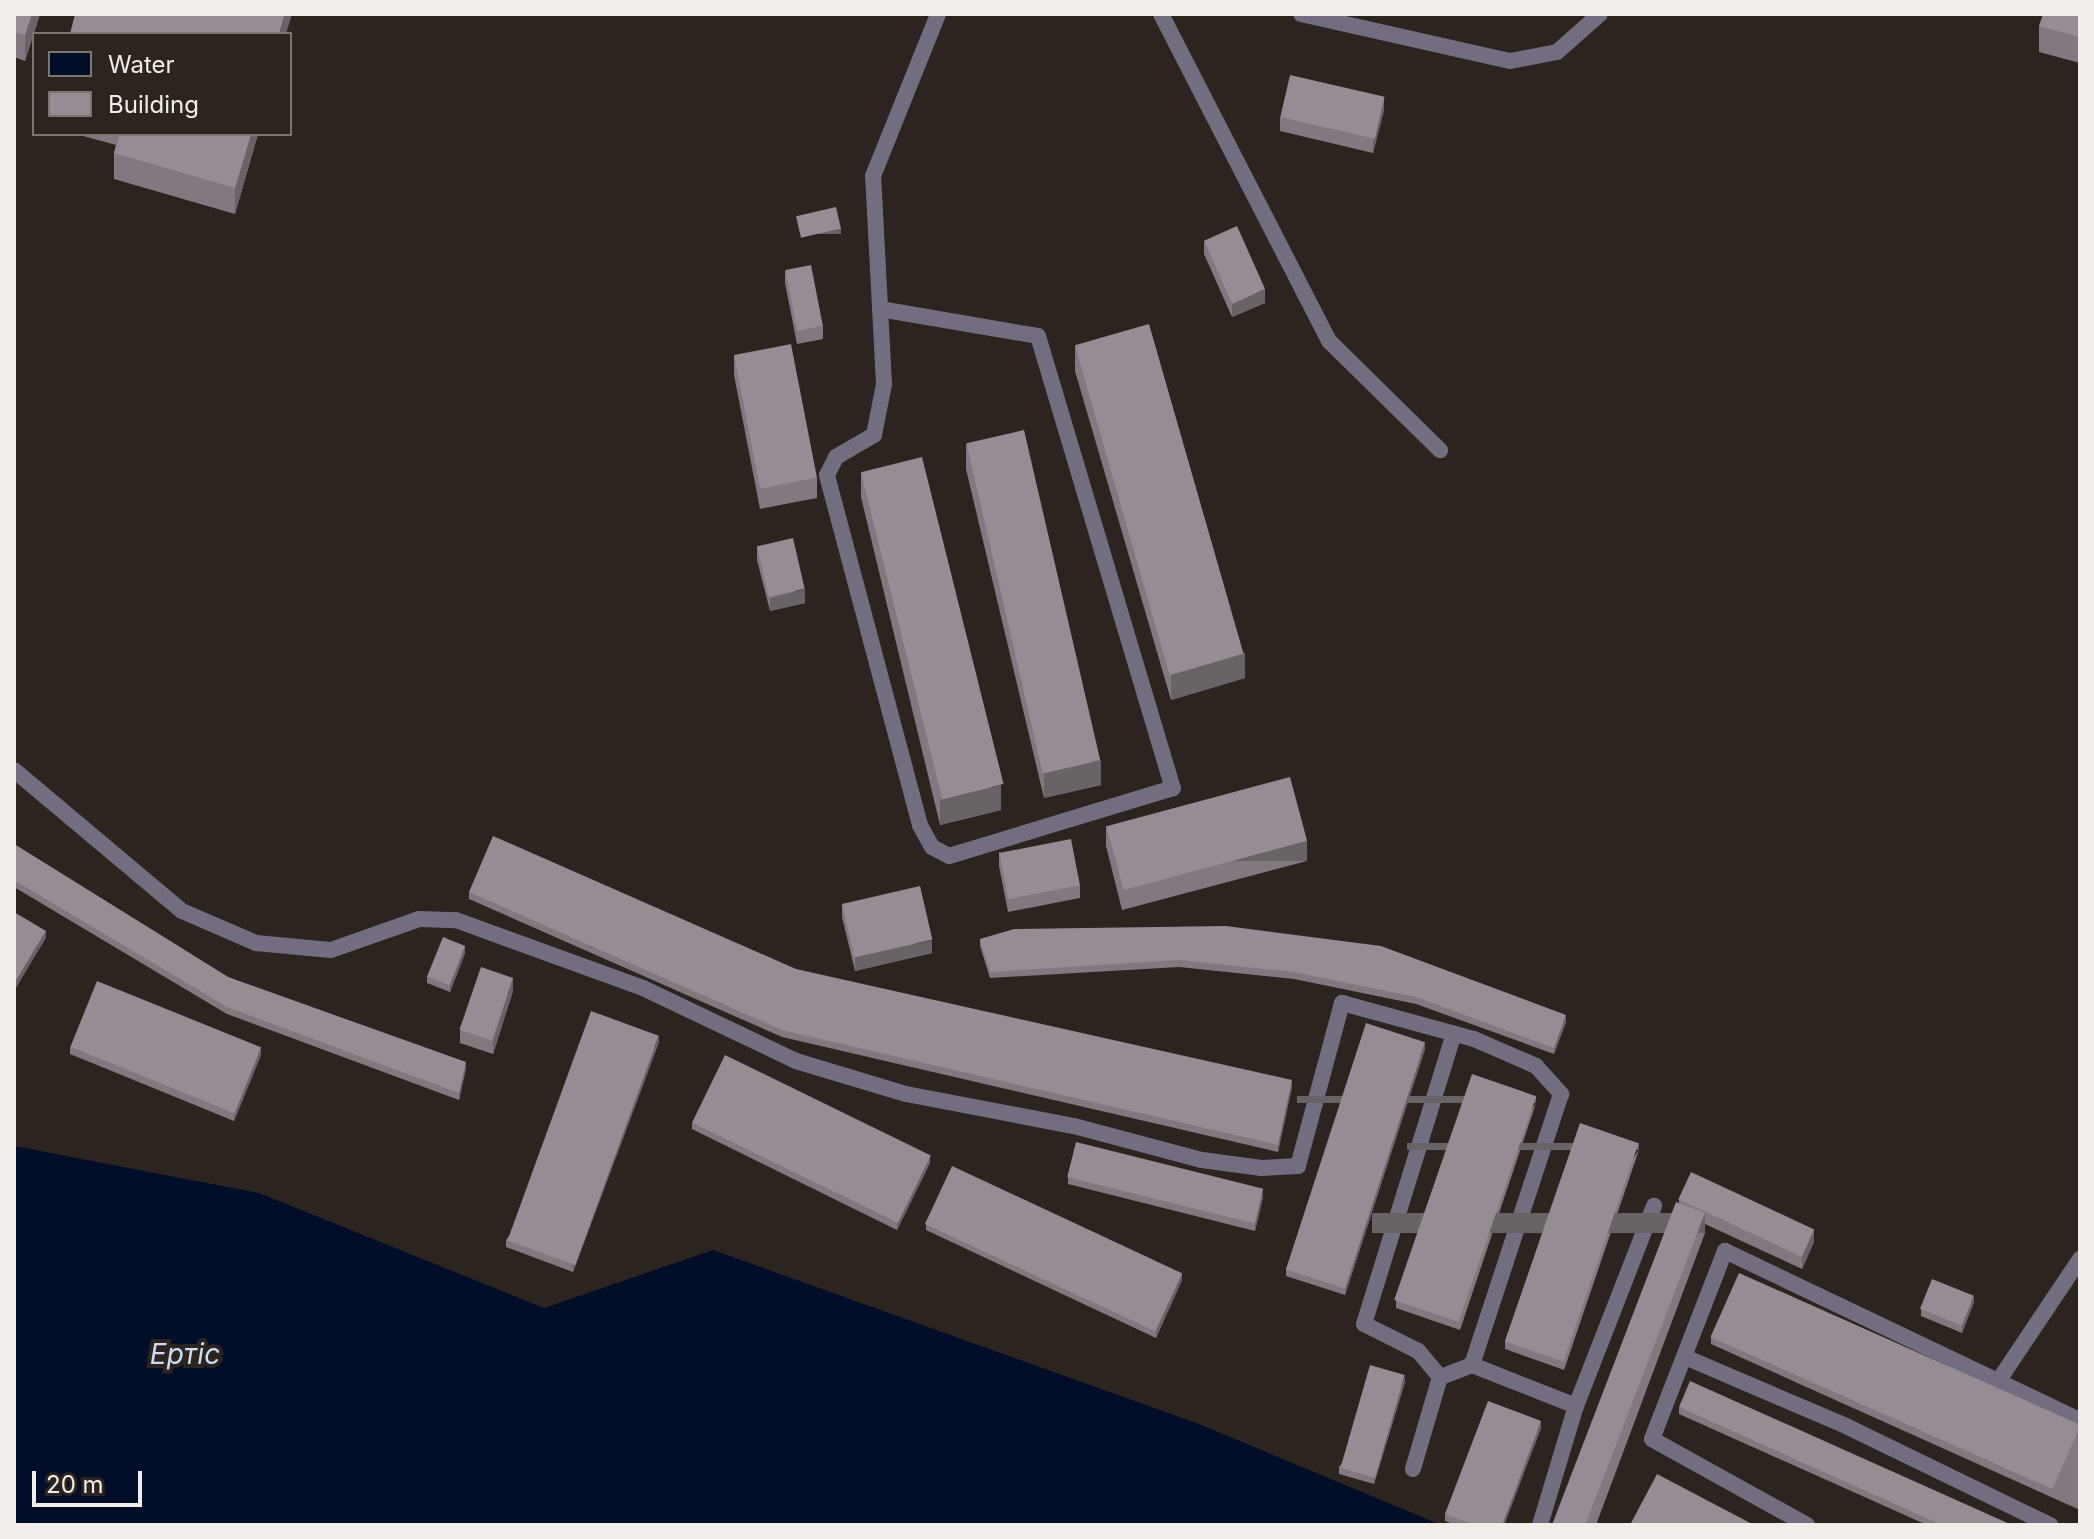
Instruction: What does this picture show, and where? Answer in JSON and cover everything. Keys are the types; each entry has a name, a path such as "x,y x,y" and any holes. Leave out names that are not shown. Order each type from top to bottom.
{"lane":[{"path":"880,309 1038,336 1173,788 949,856 932,847 920,825 827,475 836,457 874,435 884,384 880,309 873,176 938,14"},
{"path":"1161,14 1329,341 1440,450"},
{"path":"1301,14 1510,61 1557,52 1600,14"},
{"path":"14,770 182,911 256,943 331,950 419,919 456,920 643,988 796,1061 906,1094 1074,1126 1202,1160 1261,1168 1298,1166 1342,1003 1454,1034 1536,1066 1561,1094 1472,1365"},
{"path":"1440,1377 1418,1351 1364,1324 1454,1034"},
{"path":"1540,1525 1576,1406 1654,1206"},
{"path":"1807,1525 1652,1439 1725,1251 2080,1420"},
{"path":"1999,1380 2080,1259"},
{"path":"1685,1357 1848,1427 2050,1525"},
{"path":"1440,1377 1472,1365 1576,1406"},
{"path":"1413,1469 1440,1377"}],"water":[{"name":"Ертіс","path":"14,1146 259,1193 544,1308 713,1250 1199,1424 1441,1525 14,1525"}],"building":[{"path":"14,14 32,14 25,35 14,32"},
{"path":"75,14 285,14 280,32 70,32"},
{"path":"2043,14 2080,14 2080,37 2039,26"},
{"path":"1290,75 1385,97 1375,139 1280,117"},
{"path":"119,136 250,136 235,188 114,153"},
{"path":"836,207 841,228 801,238 796,216"},
{"path":"1237,226 1265,289 1232,304 1204,241"},
{"path":"811,265 823,326 797,331 785,270"},
{"path":"1149,324 1244,654 1170,675 1075,345"},
{"path":"791,344 817,478 760,489 734,355"},
{"path":"1024,430 1100,760 1043,774 967,443"},
{"path":"922,457 1004,784 942,799 861,472"},
{"path":"793,538 805,589 769,597 757,546"},
{"path":"1290,777 1307,841 1124,890 1106,826"},
{"path":"493,836 796,969 1292,1080 1278,1145 782,1030 469,892"},
{"path":"1071,839 1080,885 1008,899 999,853"},
{"path":"14,844 228,977 466,1062 459,1093 227,1007 14,880"},
{"path":"920,886 932,940 854,958 842,904"},
{"path":"14,912 46,931 14,984"},
{"path":"1226,926 1381,946 1566,1015 1554,1048 1416,997 1294,972 1179,960 990,972 980,939 1014,929"},
{"path":"443,937 465,946 450,985 427,976"},
{"path":"481,967 513,978 492,1040 460,1029"},
{"path":"97,981 261,1047 235,1113 70,1047"},
{"path":"591,1011 659,1036 575,1265 508,1240"},
{"path":"1366,1023 1425,1042 1345,1288 1286,1269"},
{"path":"725,1055 931,1155 898,1223 692,1122"},
{"path":"1472,1074 1536,1096 1458,1322 1394,1300"},
{"path":"1580,1123 1639,1143 1563,1362 1505,1341"},
{"path":"1076,1142 1263,1189 1255,1224 1067,1177"},
{"path":"952,1166 1182,1273 1155,1331 925,1224"},
{"path":"1691,1172 1814,1229 1802,1257 1678,1199"},
{"path":"1676,1202 1705,1213 1585,1525 1552,1524"},
{"path":"1739,1273 2080,1425 2052,1489 1711,1337"},
{"path":"1932,1279 1974,1296 1962,1326 1920,1309"},
{"path":"1370,1365 1405,1375 1375,1478 1341,1468"},
{"path":"1690,1381 2012,1525 1942,1525 1679,1407"},
{"path":"1488,1401 1541,1421 1502,1525 1474,1525 1445,1514"},
{"path":"1657,1474 1754,1525 1630,1525"}]}
